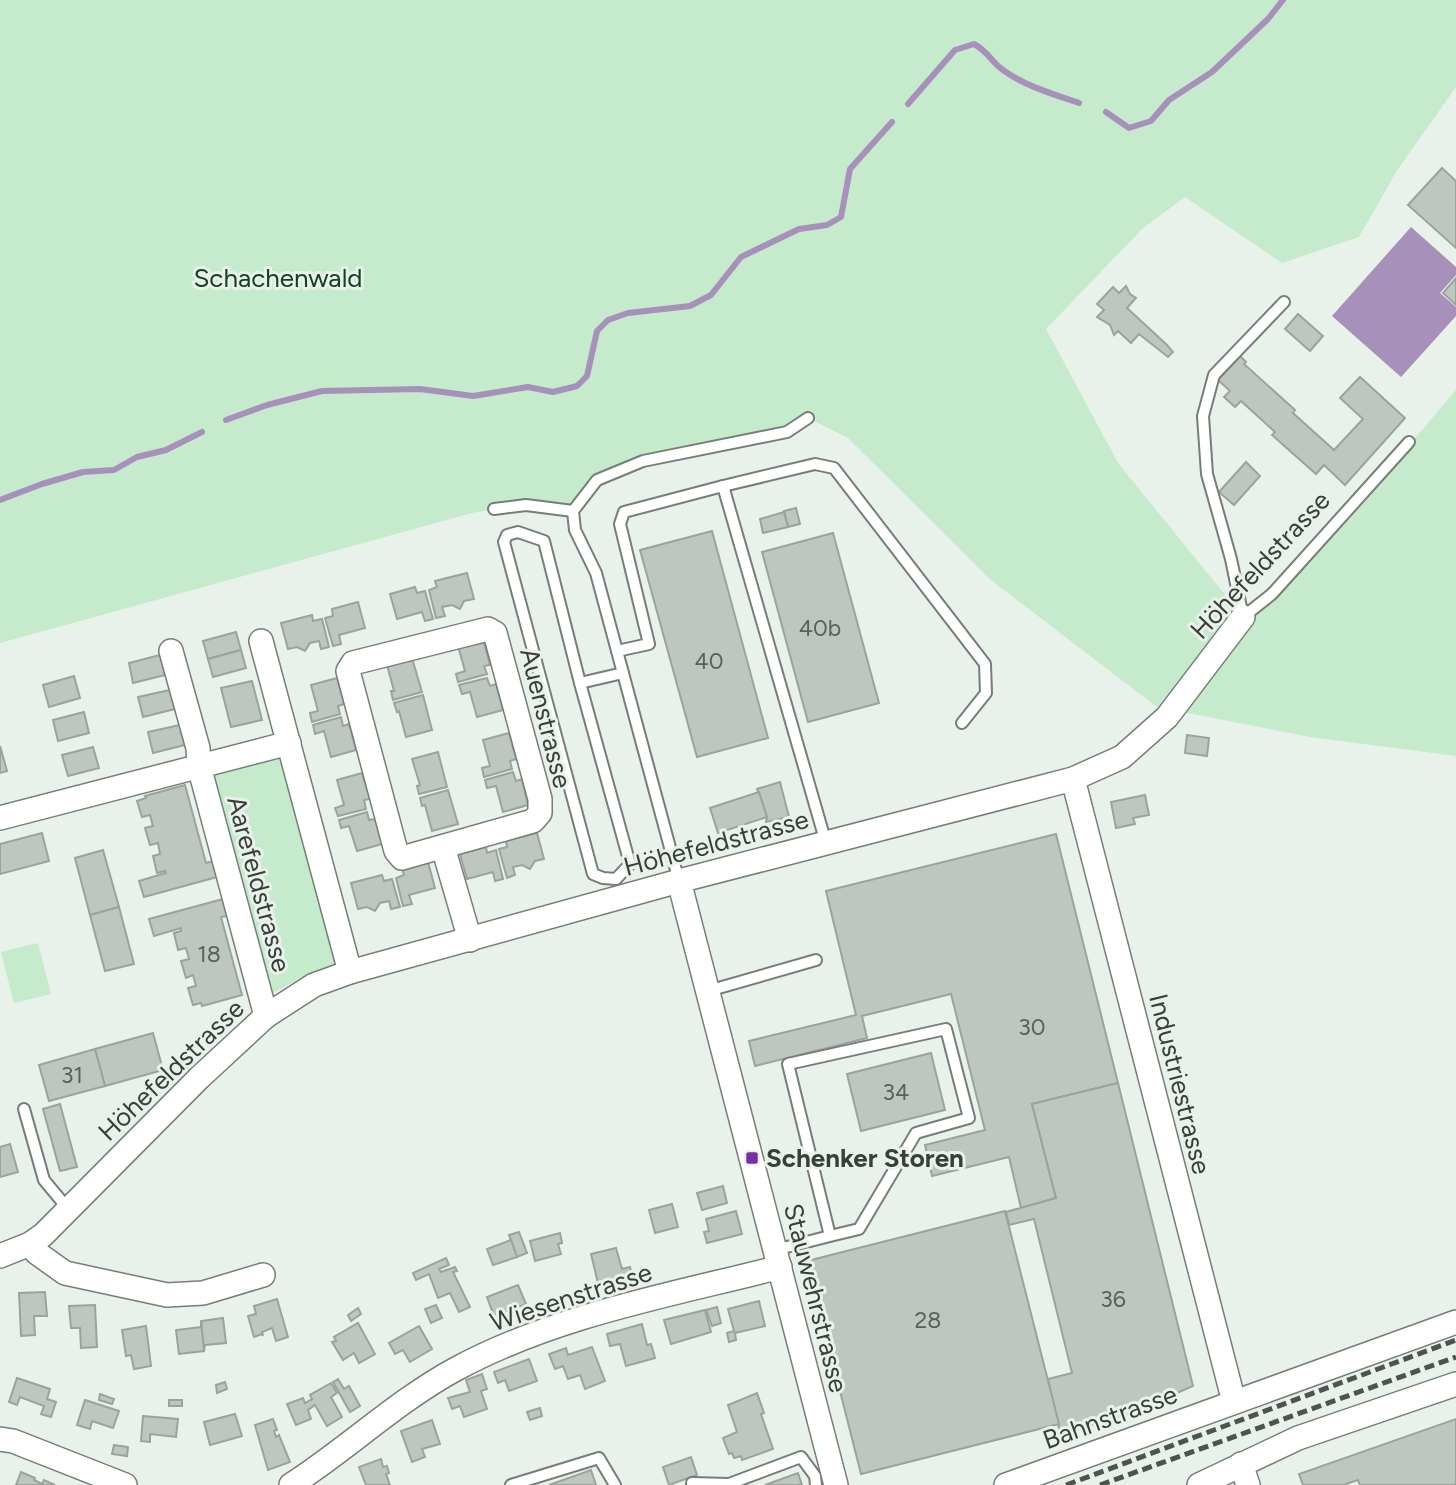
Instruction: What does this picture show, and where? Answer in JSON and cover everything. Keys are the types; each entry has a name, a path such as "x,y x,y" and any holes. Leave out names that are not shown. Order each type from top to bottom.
{"street":[{"name":"Höhefeldstrasse","path":"0,1256 30,1244 43,1235 191,1086 266,1016 314,985 350,972 678,881 1073,779 1122,757 1167,717 1243,617"},
{"name":"Auenstrasse","path":"488,629 495,634 540,799 540,813 533,821 443,847 402,858 396,852 348,671 354,663 488,629"},
{"path":"261,641 350,972"},
{"name":"Aarefeldstrasse","path":"171,651 266,1016"},
{"name":"Aarefeldstrasse","path":"0,818 289,743"},
{"name":"Industriestrasse","path":"1073,779 1234,1402"},
{"path":"443,847 470,940"},
{"name":"Stauwehrstrasse","path":"678,881 836,1485"},
{"path":"30,1244 37,1254 65,1273 167,1295 203,1293 263,1275"},
{"name":"Wiesenstrasse","path":"291,1485 326,1463 428,1386 517,1339 777,1258"},
{"name":"Bahnstrasse","path":"1006,1485 1456,1322"},
{"path":"1199,1485 1244,1475 1298,1438 1456,1384"},
{"path":"0,1439 13,1441 125,1485"}],"lane":[{"path":"1243,617 1231,559 1207,474 1203,416 1214,375 1284,302"},
{"path":"678,881 596,573 575,530 573,511 597,480 643,461 787,432 808,418"},
{"name":"Höhefeldstrasse","path":"1243,617 1272,594 1409,442"},
{"path":"617,651 649,643 620,524 624,512 815,464 834,468 985,664 986,693 962,723"},
{"path":"723,486 826,843"},
{"path":"494,509 526,505 573,511"},
{"path":"519,532 544,541 580,683 630,864 616,879 593,874 504,542 507,535 519,532"},
{"path":"580,683 622,673"},
{"path":"708,991 816,960"},
{"path":"777,1258 831,1236 859,1229 916,1133 969,1118 946,1029 788,1065 831,1236"},
{"path":"24,1109 44,1180 69,1210"},
{"path":"692,1483 729,1484 801,1457 815,1476 816,1485"},
{"path":"511,1485 599,1458 615,1485"}],"green space":[{"name":"Schachenwald","path":"0,0 1456,0 1456,87 1398,169 1359,237 1282,263 1185,197 1142,229 1046,329 1118,463 1243,617 1411,443 1456,390 1456,756 1310,737 1157,707 991,580 848,438 808,418 787,432 643,462 597,480 573,511 494,509 472,513 0,643"},
{"path":"278,753 341,963 310,973 267,996 209,771"},
{"path":"38,943 51,994 14,1003 1,952"}],"shaded area":[{"path":"1411,227 1456,267 1456,275 1440,293 1456,307 1456,316 1401,377 1332,316"}],"building":[{"path":"1442,168 1456,181 1456,248 1408,205"},
{"path":"1456,278 1456,305 1443,293"},
{"path":"1126,286 1136,298 1127,308 1173,352 1168,357 1139,334 1131,343 1118,331 1114,335 1110,325 1097,317 1104,310 1097,304 1113,287 1119,293"},
{"path":"1298,314 1323,336 1310,351 1285,329"},
{"path":"1240,356 1246,362 1244,364 1295,410 1293,413 1334,450 1363,419 1340,398 1360,377 1405,418 1345,485 1324,465 1316,474 1272,435 1275,432 1241,401 1235,407 1224,397 1230,391 1218,380"},
{"path":"1246,462 1260,476 1234,505 1219,492"},
{"path":"796,508 800,524 788,527 784,511"},
{"path":"784,512 788,527 763,533 760,519"},
{"path":"712,531 768,738 697,757 640,550"},
{"path":"833,533 879,703 808,722 762,552"},
{"path":"467,573 474,599 464,601 460,609 452,605 442,607 445,616 436,618 429,590 437,587 435,581"},
{"path":"415,587 417,593 425,591 433,619 425,621 422,612 397,619 390,594"},
{"path":"358,602 365,628 339,635 341,644 333,646 325,618 333,616 332,609"},
{"path":"312,615 313,621 322,619 329,647 321,649 319,641 310,643 305,651 297,647 288,649 281,623"},
{"path":"236,632 241,650 208,659 203,641"},
{"path":"483,639 490,665 484,666 487,674 458,682 456,674 465,671 458,646"},
{"path":"241,650 246,668 213,677 208,659"},
{"path":"160,655 165,675 133,683 129,663"},
{"path":"412,658 422,692 393,700 391,691 394,691 387,665"},
{"path":"74,676 80,698 49,707 43,685"},
{"path":"337,678 344,704 338,706 340,714 312,722 310,713 318,711 311,685"},
{"path":"487,678 490,686 496,684 503,710 477,717 470,692 462,694 459,685"},
{"path":"252,681 262,720 231,727 221,688"},
{"path":"170,690 175,709 143,717 138,697"},
{"path":"423,695 432,730 406,737 394,703"},
{"path":"84,712 89,733 58,741 53,720"},
{"path":"341,717 343,726 349,724 356,750 331,757 324,731 315,734 313,725"},
{"path":"180,725 185,745 153,753 148,732"},
{"path":"509,733 516,759 510,761 512,769 484,777 482,768 490,766 483,740"},
{"path":"1187,735 1209,738 1207,756 1185,753"},
{"path":"0,746 7,771 0,773"},
{"path":"93,747 99,768 68,776 62,755"},
{"path":"438,752 447,787 419,794 417,786 420,785 412,759"},
{"path":"513,772 516,781 522,779 528,805 503,812 496,786 487,788 485,780"},
{"path":"362,773 370,799 364,800 366,809 338,816 335,808 344,805 337,780"},
{"path":"780,782 789,817 766,822 767,817 757,789"},
{"path":"185,785 206,863 213,861 217,877 144,897 139,881 166,873 157,873 153,856 160,854 158,843 150,845 145,828 153,826 150,815 142,817 137,801 146,798 145,796"},
{"path":"448,790 458,824 432,831 425,805 422,806 420,798"},
{"path":"759,792 767,817 718,833 710,808"},
{"path":"1145,795 1149,815 1133,818 1135,824 1116,828 1111,802"},
{"path":"367,812 369,820 375,819 382,844 357,851 349,826 341,828 339,820"},
{"path":"42,833 49,861 0,874 0,844"},
{"path":"537,833 544,859 535,861 530,869 522,865 513,867 515,875 507,878 499,849 507,847 506,841"},
{"path":"1056,834 1118,1083 1032,1104 1056,1198 1021,1208 1009,1157 932,1176 925,1145 985,1130 951,994 862,1016 867,1038 755,1066 749,1041 856,1015 826,891"},
{"path":"486,847 487,853 496,850 503,879 495,881 493,872 467,879 460,854"},
{"path":"103,850 119,907 90,915 75,858"},
{"path":"428,862 435,888 409,895 412,904 403,906 396,878 404,875 402,869"},
{"path":"382,875 384,881 392,879 400,907 391,909 389,901 380,903 375,911 367,907 358,909 351,883"},
{"path":"223,899 228,916 221,917 242,995 202,1006 201,1003 193,1005 188,988 196,986 193,975 186,978 181,961 189,959 186,948 178,950 174,933 181,931 181,928 154,936 149,919"},
{"path":"119,907 134,964 105,971 90,915"},
{"path":"153,1033 163,1070 105,1086 95,1049"},
{"path":"95,1049 105,1086 49,1101 39,1065"},
{"path":"931,1053 945,1110 861,1131 847,1074"},
{"path":"1118,1083 1193,1386 1123,1417 1060,1433 1048,1379 1072,1373 1034,1219 1009,1225 1006,1212 1056,1198 1032,1104"},
{"path":"60,1104 77,1167 60,1171 43,1109"},
{"path":"10,1144 18,1172 0,1177 0,1147"},
{"path":"723,1186 727,1203 702,1210 697,1193"},
{"path":"672,1204 678,1227 655,1233 649,1210"},
{"path":"736,1211 742,1234 707,1243 704,1232 709,1231 706,1219"},
{"path":"1005,1211 1059,1424 861,1474 807,1261"},
{"path":"519,1232 527,1253 517,1257 509,1235"},
{"path":"560,1233 562,1243 558,1244 561,1254 535,1261 530,1241"},
{"path":"511,1240 517,1257 493,1265 487,1249"},
{"path":"616,1248 622,1269 630,1267 634,1283 626,1285 624,1277 598,1283 591,1254"},
{"path":"446,1258 449,1265 439,1269 441,1272 455,1267 457,1271 453,1272 470,1307 459,1312 450,1293 438,1298 429,1274 416,1280 413,1273"},
{"path":"518,1285 526,1304 494,1316 487,1297"},
{"path":"45,1292 47,1316 34,1316 35,1335 21,1336 19,1293"},
{"path":"277,1299 288,1337 276,1341 272,1328 262,1332 263,1336 254,1337 248,1316 256,1314 254,1306"},
{"path":"759,1301 765,1326 735,1333 736,1340 729,1342 727,1333 734,1331 728,1309"},
{"path":"95,1305 97,1347 81,1348 80,1328 71,1328 69,1306"},
{"path":"436,1305 442,1318 431,1323 425,1309"},
{"path":"717,1307 721,1323 712,1326 706,1310"},
{"path":"358,1308 361,1314 351,1321 348,1315"},
{"path":"705,1310 711,1332 671,1344 664,1320"},
{"path":"223,1318 226,1343 205,1345 204,1351 201,1321"},
{"path":"201,1321 204,1351 179,1354 176,1330 201,1327"},
{"path":"358,1323 375,1354 359,1363 354,1353 343,1360 332,1342 336,1341 334,1337"},
{"path":"642,1324 647,1345 651,1344 655,1358 626,1366 620,1344 610,1346 607,1334"},
{"path":"146,1326 151,1366 134,1369 131,1355 126,1356 122,1330"},
{"path":"419,1326 432,1349 410,1362 403,1350 395,1354 389,1343"},
{"path":"592,1347 605,1381 585,1389 580,1375 568,1379 563,1366 555,1369 549,1354 566,1348 568,1355"},
{"path":"529,1359 537,1381 509,1391 505,1380 498,1383 494,1372"},
{"path":"482,1374 487,1389 481,1391 487,1409 464,1417 460,1406 452,1409 448,1398 470,1392 466,1380"},
{"path":"17,1378 50,1389 47,1399 56,1402 51,1417 41,1414 44,1406 20,1397 17,1405 9,1402"},
{"path":"338,1379 344,1389 349,1386 360,1406 350,1412 333,1382"},
{"path":"225,1382 227,1389 217,1393 216,1385"},
{"path":"331,1383 337,1393 331,1397 342,1417 327,1426 315,1405 308,1410 311,1419 296,1425 287,1404 303,1398 305,1403 312,1399 310,1395"},
{"path":"757,1393 773,1449 742,1460 741,1456 734,1458 732,1453 729,1454 723,1438 737,1432 728,1405"},
{"path":"100,1394 114,1399 112,1404 99,1400"},
{"path":"85,1400 119,1411 113,1428 92,1421 90,1429 77,1425"},
{"path":"169,1400 182,1400 182,1406 169,1406"},
{"path":"540,1408 542,1416 530,1420 527,1412"},
{"path":"235,1414 242,1436 210,1445 204,1422"},
{"path":"143,1416 178,1419 176,1437 150,1434 150,1442 141,1441"},
{"path":"273,1419 277,1430 274,1431 276,1437 279,1435 290,1462 268,1470 255,1425"},
{"path":"1456,1419 1456,1485 1360,1485 1358,1480 1343,1485 1303,1485 1299,1474"},
{"path":"432,1420 440,1444 422,1449 425,1457 412,1462 401,1431"},
{"path":"114,1445 128,1447 127,1456 112,1454"},
{"path":"691,1457 697,1475 669,1485 663,1467"},
{"path":"381,1459 383,1467 387,1466 389,1473 386,1474 390,1485 366,1485 359,1467"},
{"path":"591,1470 596,1485 549,1485"},
{"path":"21,1472 42,1484 44,1480 55,1485 16,1485"},
{"path":"798,1473 802,1485 765,1485"}],"waterway":[{"path":"1106,112 1129,128 1151,121 1169,100 1212,72 1268,19 1283,0"},
{"path":"908,104 955,50 974,44 999,67 1020,81 1079,103"},
{"path":"226,420 267,405 322,391 420,389 473,396 528,387 553,392 577,386 587,376 597,331 608,320 628,313 690,306 711,295 741,257 799,229 827,225 841,217 850,169 892,122"},
{"path":"0,500 83,472 114,470 137,457 166,450 202,432"}],"railway":[{"path":"1066,1485 1456,1340"},
{"path":"1100,1485 1456,1357"}],"place":[{"name":"Schenker Storen","path":"752,1158"}]}
